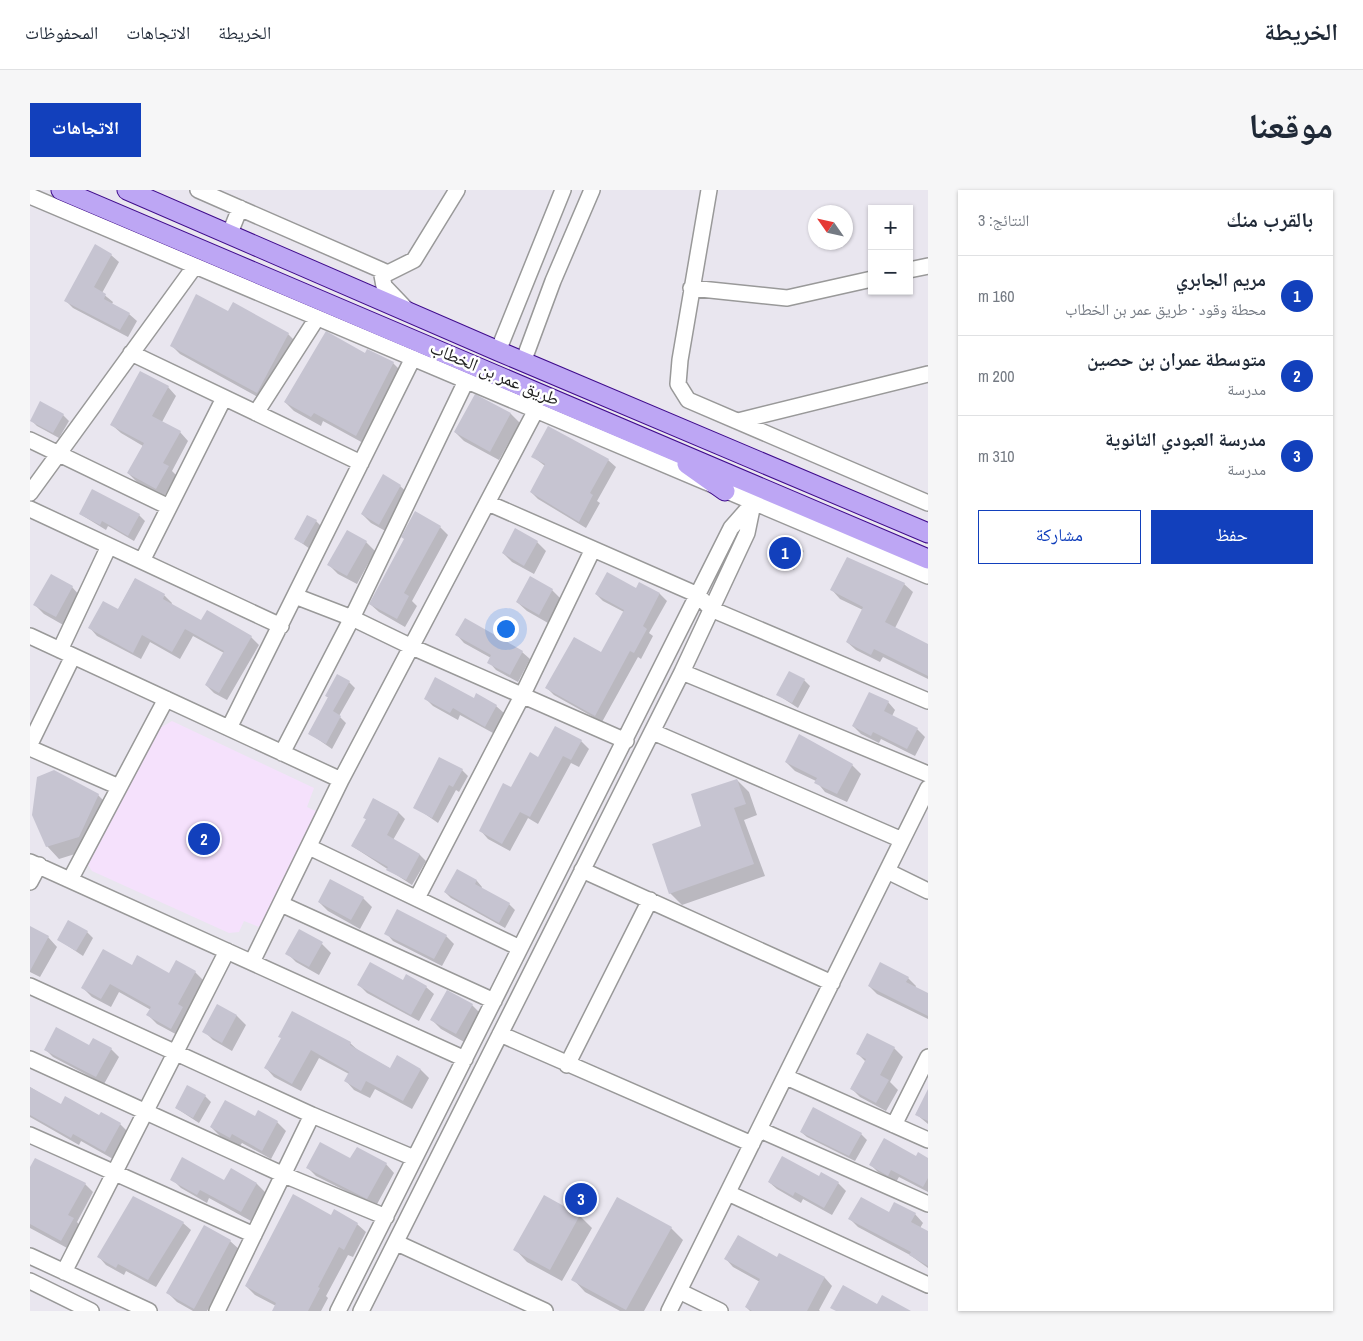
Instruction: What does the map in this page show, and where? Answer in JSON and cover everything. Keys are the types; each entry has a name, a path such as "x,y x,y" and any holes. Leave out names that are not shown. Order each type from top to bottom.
{"main road":[{"name":"طريق عمر بن الخطاب","path":"61,190 657,442 928,559"},
{"name":"طريق عمر بن الخطاب","path":"127,190 230,233 523,362 928,533"},
{"path":"657,442 725,491"}],"street":[{"path":"198,190 388,273 414,260 454,191"},
{"path":"498,351 563,190"},
{"path":"523,362 553,281 592,190"},
{"path":"709,190 691,288 678,384 688,400 925,500"},
{"path":"30,196 928,576"},
{"path":"230,233 240,208"},
{"path":"30,493 195,266"},
{"path":"913,269 928,266"},
{"path":"381,270 384,286 408,312"},
{"path":"691,288 787,298 868,280"},
{"path":"256,413 317,318"},
{"path":"132,353 361,463"},
{"path":"230,728 413,358"},
{"path":"738,422 928,374"},
{"path":"282,753 352,618 466,381"},
{"path":"142,561 224,398"},
{"path":"252,962 342,780 536,410"},
{"path":"30,440 169,507"},
{"path":"488,503 698,595 711,609 928,701"},
{"path":"338,1311 626,741 731,528 753,503"},
{"path":"366,1309 500,1034 682,672 747,533 753,503"},
{"path":"30,509 281,626"},
{"path":"30,744 109,546"},
{"path":"416,898 522,696 593,549"},
{"path":"295,596 352,618 412,648 626,741"},
{"path":"30,636 342,780"},
{"path":"682,672 928,774"},
{"path":"70,880 166,699"},
{"path":"652,732 902,840"},
{"path":"30,748 120,787"},
{"path":"669,1311 902,840 922,816 928,788"},
{"path":"309,847 520,948"},
{"path":"30,882 34,864 465,1059"},
{"path":"582,870 832,983"},
{"path":"887,871 928,891"},
{"path":"567,1065 650,900"},
{"path":"281,904 494,1001"},
{"path":"64,1272 147,1112 227,951"},
{"path":"30,986 312,1115 414,1158"},
{"path":"500,1034 567,1065 752,1144"},
{"path":"894,1125 928,1057"},
{"path":"30,1059 284,1175 386,1217"},
{"path":"786,1077 928,1140"},
{"path":"217,1311 312,1115"},
{"path":"760,1130 928,1204"},
{"path":"30,1135 254,1234"},
{"path":"728,1193 928,1285"},
{"path":"397,1243 545,1311"},
{"path":"30,1256 149,1311"},
{"path":"30,1281 91,1311"},
{"path":"679,1292 720,1311"}],"shaded area":[{"path":"172,721 314,788 307,807 320,813 259,927 244,921 239,932 229,933 92,871 88,865 160,728"}],"building":[{"path":"95,244 112,254 94,287 106,294 104,299 130,313 120,330 64,301"},
{"path":"196,294 228,311 233,302 289,333 257,393 170,346"},
{"path":"326,331 365,353 367,349 394,362 356,436 314,413 311,417 284,402"},
{"path":"140,371 169,386 152,416 181,431 163,463 169,466 156,489 127,473 144,443 110,425"},
{"path":"475,394 511,413 490,452 454,432"},
{"path":"40,401 64,414 53,433 30,421"},
{"path":"548,426 609,459 590,493 593,495 579,522 530,492 545,464 531,457"},
{"path":"383,474 401,485 379,525 361,514"},
{"path":"92,489 140,514 128,536 102,521 100,525 79,514"},
{"path":"415,511 441,526 404,593 409,596 397,619 369,604 404,539 401,537"},
{"path":"307,515 317,520 303,544 294,539"},
{"path":"515,528 538,541 524,566 502,553"},
{"path":"347,530 367,541 347,576 327,565"},
{"path":"783,536 799,544 788,565 772,558"},
{"path":"847,557 905,583 885,622 928,644 928,676 874,649 871,655 846,642 863,607 830,590"},
{"path":"607,572 636,588 639,582 660,593 643,626 647,629 634,653 630,651 595,716 545,688 574,637 601,652 624,610 595,594"},
{"path":"51,574 73,586 56,617 33,605"},
{"path":"530,576 553,589 539,615 516,602"},
{"path":"135,578 165,594 163,599 201,620 207,610 252,636 219,693 205,685 224,651 185,629 172,652 142,635 133,653 88,628 103,601 118,609"},
{"path":"465,618 523,651 510,675 487,663 491,655 455,635"},
{"path":"789,671 805,679 792,703 776,695"},
{"path":"337,674 350,681 333,711 341,716 326,744 308,734 328,697 325,696"},
{"path":"435,677 474,698 476,693 497,705 485,727 453,708 450,713 424,699"},
{"path":"869,692 889,701 884,711 918,728 907,749 873,732 871,736 852,726"},
{"path":"555,726 582,740 571,760 563,756 530,817 520,812 502,844 479,831 503,783 511,787 530,752 538,757"},
{"path":"799,734 853,764 837,794 814,783 817,778 785,762"},
{"path":"439,757 463,769 453,787 449,785 432,818 413,808"},
{"path":"54,770 99,794 79,837 46,847 32,815 37,777"},
{"path":"737,779 746,804 734,808 754,864 669,894 652,844 701,826 691,794"},
{"path":"373,798 399,812 387,835 420,854 406,880 386,870 388,867 351,846 366,819 363,818"},
{"path":"457,869 477,880 475,884 510,903 499,923 444,892"},
{"path":"330,879 364,897 351,920 318,902"},
{"path":"397,909 447,935 434,959 384,934"},
{"path":"68,920 88,931 76,951 57,940"},
{"path":"30,926 49,936 30,971"},
{"path":"299,929 323,942 309,967 285,954"},
{"path":"103,949 132,965 137,955 169,973 176,960 196,971 178,1004 183,1007 171,1029 146,1015 151,1007 110,984 101,999 81,988"},
{"path":"370,962 403,980 406,974 427,986 411,1015 357,985"},
{"path":"880,962 909,977 906,982 928,993 928,1016 868,986"},
{"path":"447,990 473,1004 456,1034 430,1020"},
{"path":"217,1004 237,1015 222,1043 202,1032"},
{"path":"292,1011 351,1042 350,1045 390,1068 397,1055 421,1069 403,1101 366,1081 361,1091 344,1081 349,1072 311,1050 292,1084 264,1068 281,1038 278,1037"},
{"path":"56,1027 89,1045 93,1038 112,1048 96,1077 44,1050"},
{"path":"867,1033 895,1047 880,1075 889,1080 876,1103 850,1089 866,1059 856,1054"},
{"path":"187,1085 206,1095 193,1118 175,1108"},
{"path":"30,1087 61,1104 65,1096 99,1115 101,1112 121,1123 105,1152 73,1134 71,1138 30,1115"},
{"path":"928,1089 928,1121 915,1115"},
{"path":"225,1100 255,1116 258,1110 278,1121 262,1151 232,1134 230,1138 210,1127"},
{"path":"813,1107 862,1133 849,1156 800,1132"},
{"path":"884,1138 916,1156 918,1152 928,1158 928,1178 923,1187 891,1170 888,1176 869,1165"},
{"path":"320,1142 350,1158 357,1147 387,1163 367,1199 306,1168"},
{"path":"782,1156 819,1176 821,1172 839,1182 824,1208 795,1192 793,1196 768,1182"},
{"path":"182,1157 224,1180 231,1168 257,1183 241,1212 200,1190 197,1195 170,1180"},
{"path":"35,1158 86,1183 68,1215 74,1218 61,1241 30,1224 30,1167"},
{"path":"293,1194 331,1215 334,1209 358,1223 344,1250 339,1247 308,1311 272,1311 276,1303 245,1286"},
{"path":"544,1195 580,1215 550,1270 513,1250"},
{"path":"133,1196 184,1222 148,1280 118,1264 116,1268 97,1257"},
{"path":"617,1197 672,1227 626,1310 571,1280"},
{"path":"861,1197 889,1212 894,1202 916,1213 911,1222 928,1231 928,1266 909,1255 911,1252 848,1219"},
{"path":"204,1225 231,1240 194,1309 166,1293"},
{"path":"738,1235 777,1257 779,1253 825,1277 807,1311 752,1311 745,1307 760,1279 724,1259"},
{"path":"843,1285 877,1304 882,1295 911,1311 836,1311 830,1308"}],"place":[{"name":"مريم الجابري","path":"785,553"},
{"name":"متوسطة عمران بن حصين","path":"204,839"},
{"name":"مدرسة العبودي الثانوية","path":"581,1199"}]}
